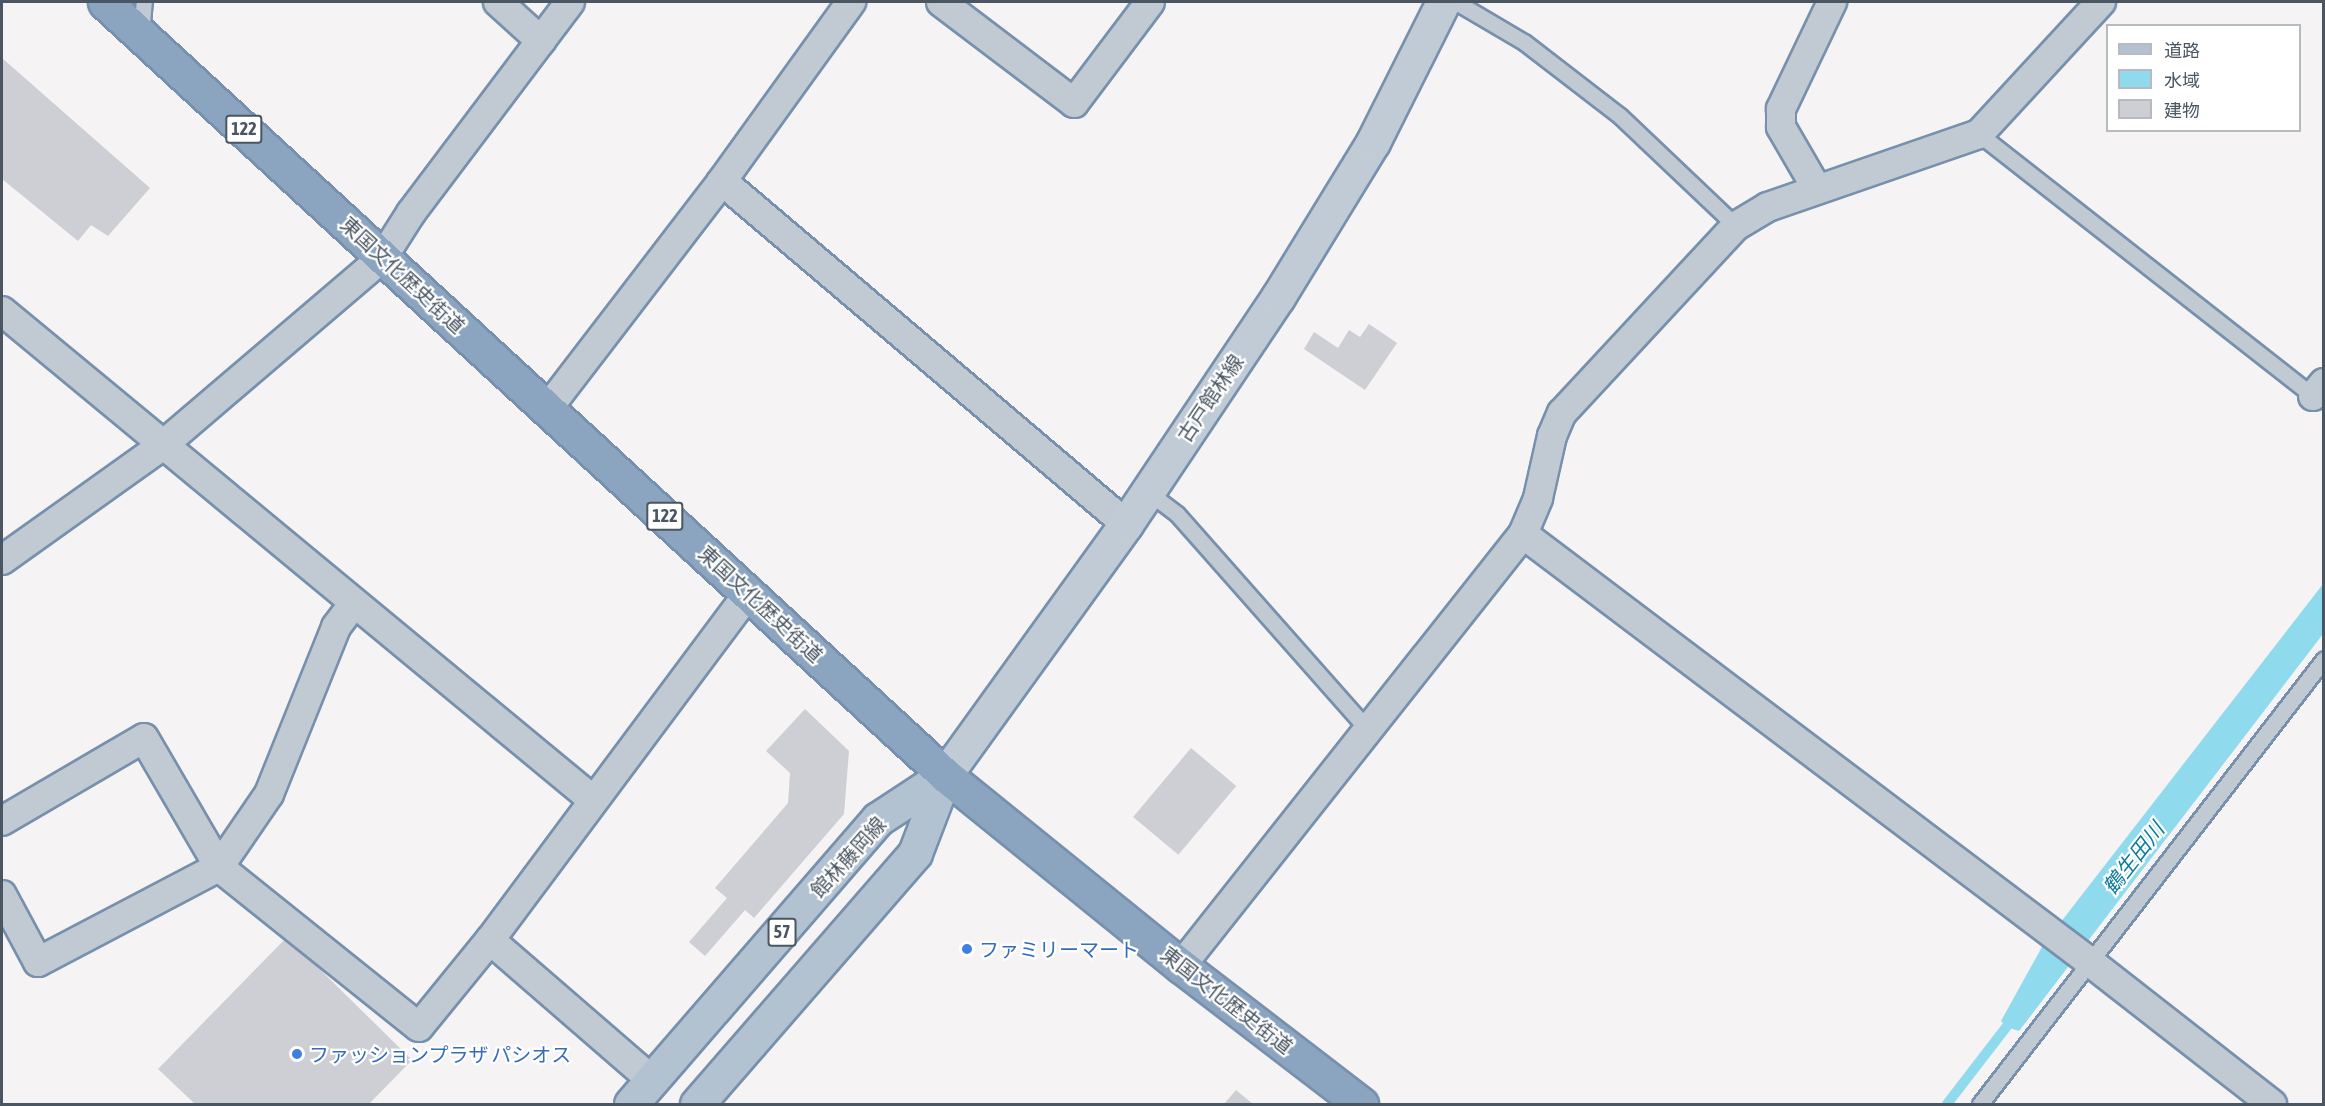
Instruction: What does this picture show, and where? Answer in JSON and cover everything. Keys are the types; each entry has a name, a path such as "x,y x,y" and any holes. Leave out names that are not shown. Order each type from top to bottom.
{"highway":[{"name":"東国文化歴史街道","path":"105,2 945,775 1181,966 1362,1104"}],"main road":[{"name":"古戸館林線","path":"945,775 1126,524 1278,297 1372,142 1443,2"},
{"name":"館林藤岡線","path":"642,1093 878,819 945,775"},
{"name":"57","path":"697,1104 915,853 945,775"}],"street":[{"path":"498,2 541,40"},
{"path":"2,560 163,445 383,257 411,213 570,2"},
{"path":"548,408 722,181 851,2"},
{"path":"940,2 1074,103 1150,2"},
{"path":"1817,189 1781,127 1781,109 1832,2"},
{"path":"1181,966 1523,534 1538,498 1552,436 1562,413 1736,226 1768,207 1979,134 2100,2"},
{"path":"722,181 1126,524"},
{"path":"2,311 593,800"},
{"path":"1523,534 2090,962 2272,1104"},
{"path":"2,821 144,738 219,867 419,1028 490,940 749,593"},
{"path":"2,895 38,962 219,867 269,794 336,627 354,603"},
{"path":"490,940 642,1093"}],"lane":[{"path":"141,34 144,2"},
{"path":"1456,2 1524,42 1620,116 1736,226"},
{"path":"1979,134 2320,394"},
{"path":"1148,492 1177,514 1367,729"},
{"path":"1980,1104 2324,659"}],"water":[{"path":"2323,584 2323,634 2019,1031 2007,1027 2001,1021 2043,945"}],"building":[{"path":"2,58 150,188 108,236 91,225 78,241 2,179"},
{"path":"1369,324 1397,343 1365,390 1304,349 1314,332 1338,348 1349,330 1360,337"},
{"path":"805,709 849,751 844,814 754,918 745,910 705,956 689,942 727,898 715,888 788,803 790,773 766,751"},
{"path":"1191,748 1236,786 1178,855 1133,817"},
{"path":"287,937 412,1060 369,1104 195,1104 158,1069"},
{"path":"1236,1090 1253,1104 1224,1104"}],"waterway":[{"name":"鶴生田川","path":"1947,1104 2014,1017"}],"place":[{"name":"ファミリーマート","path":"967,949"},
{"name":"ファッションプラザ パシオス","path":"297,1054"}]}
